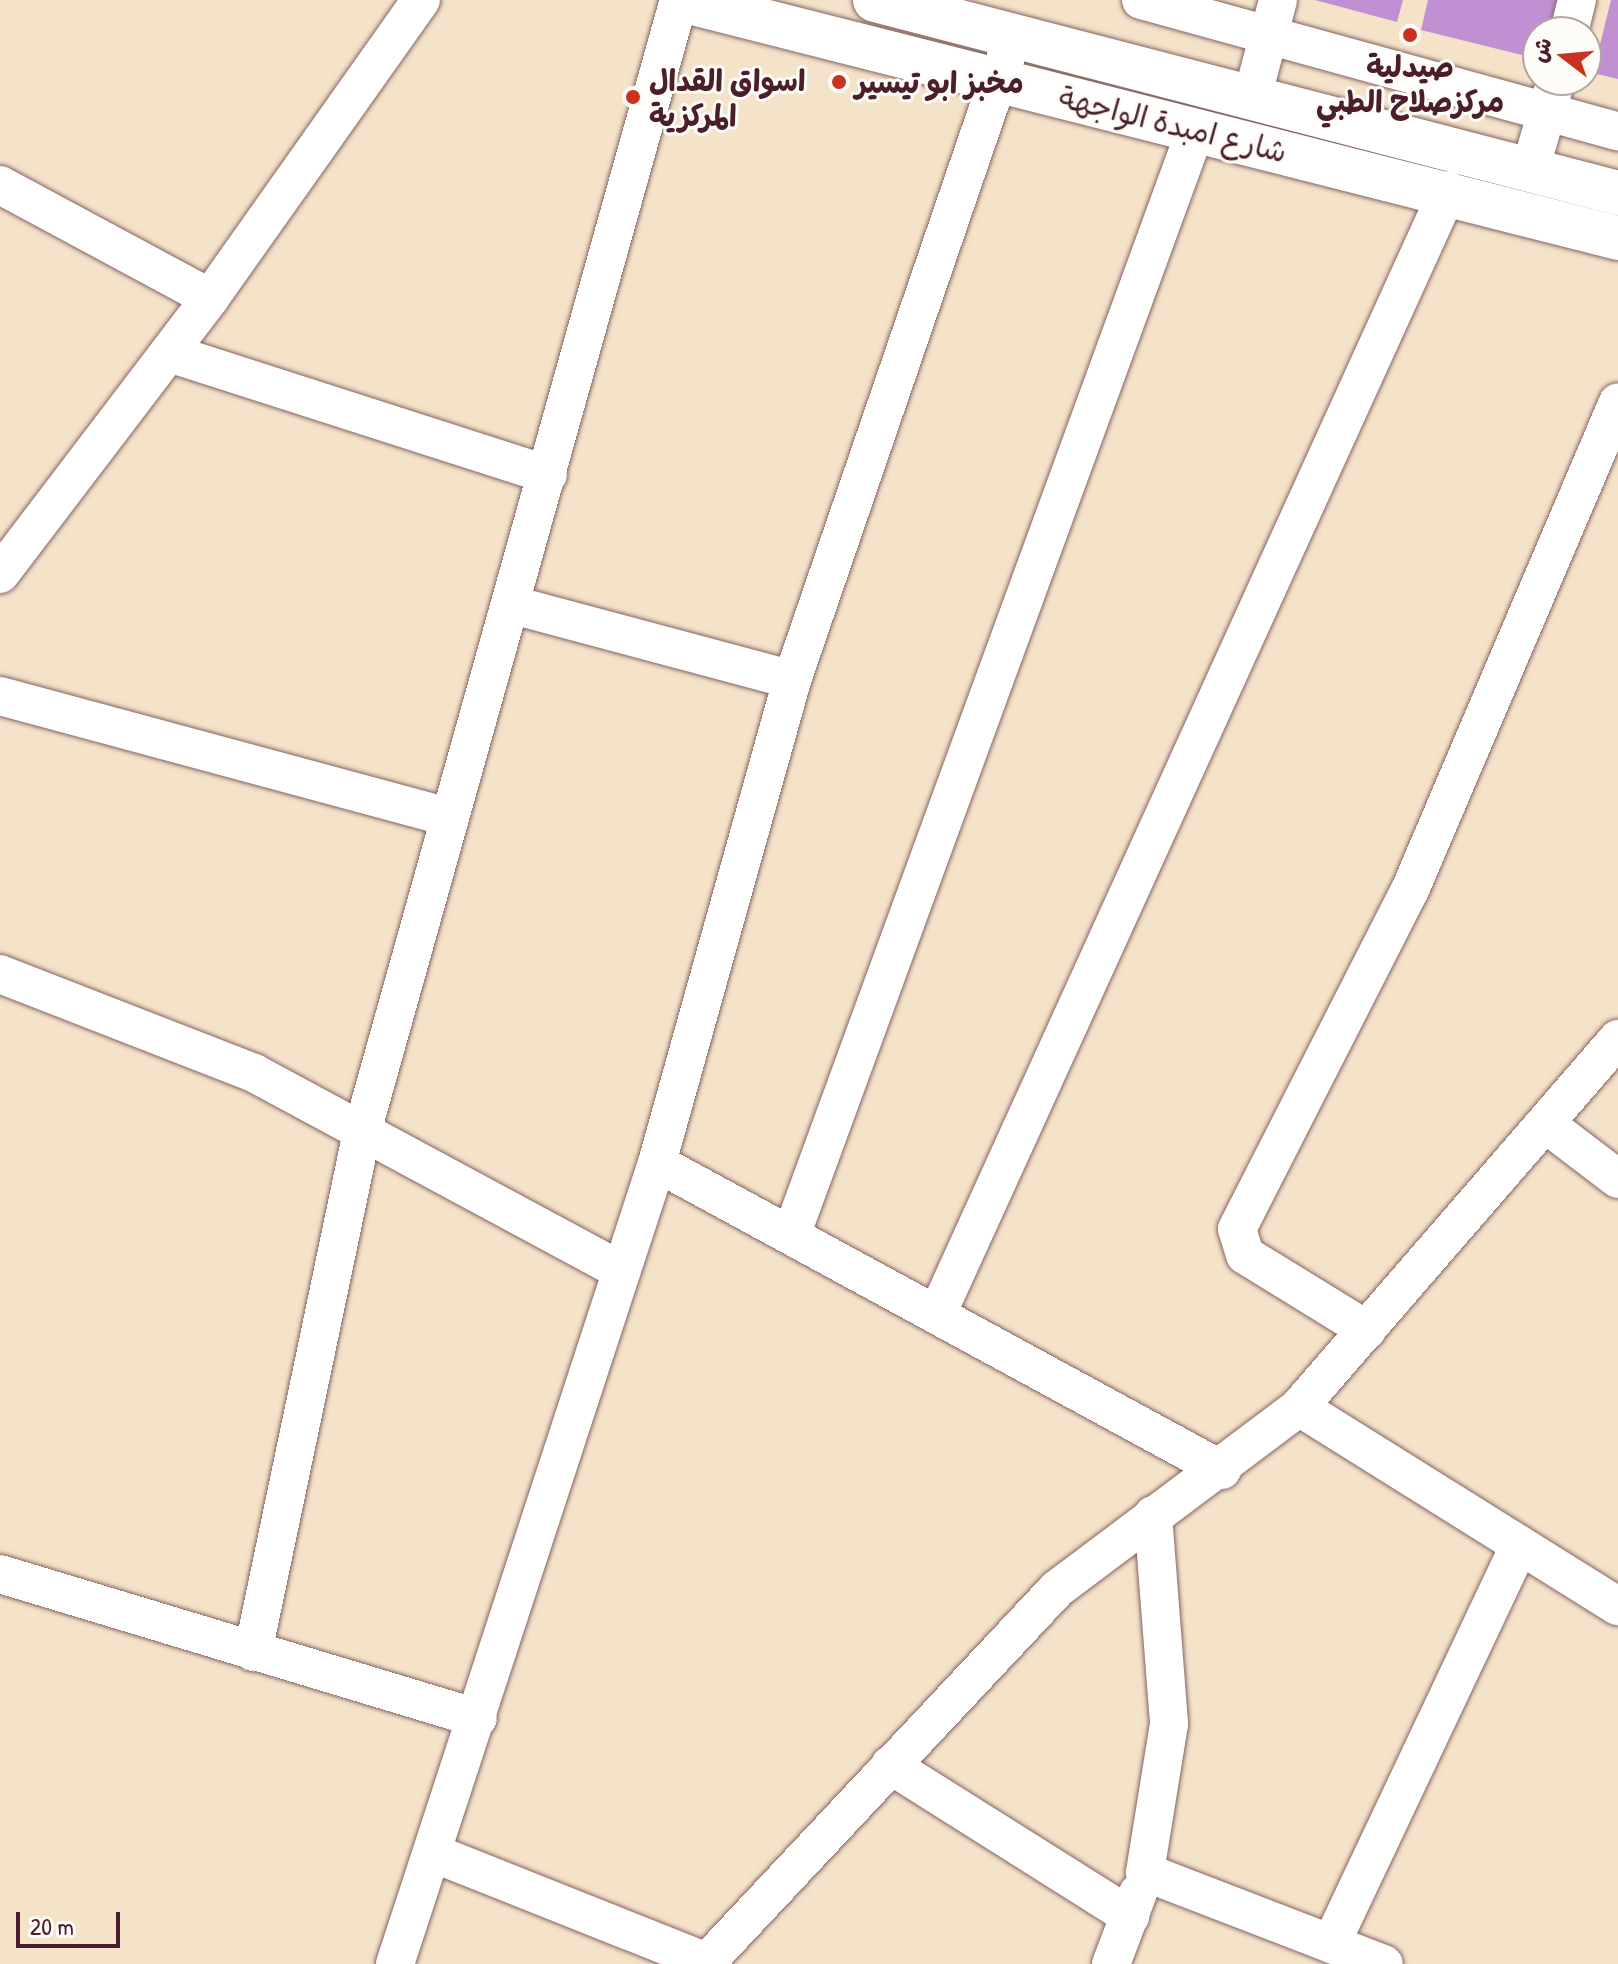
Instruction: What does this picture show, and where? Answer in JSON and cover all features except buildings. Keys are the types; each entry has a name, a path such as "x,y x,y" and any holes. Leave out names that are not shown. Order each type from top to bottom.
{"main road":[{"name":"شارع امبدة الواجهة","path":"680,0 1448,191 1618,238"},
{"name":"شارع امبدة الواجهة","path":"875,0 973,13 1013,36 1253,94 1618,193"}],"street":[{"path":"0,574 210,298 421,0"},
{"path":"253,1652 362,1132 446,816 513,605 680,0"},
{"path":"1141,0 1268,36 1522,90"},
{"path":"1253,94 1278,0"},
{"path":"395,1964 478,1718 657,1163 792,680 1000,82 1013,36"},
{"path":"1530,170 1552,96 1618,131"},
{"path":"792,1233 1196,129"},
{"path":"0,185 210,298"},
{"path":"938,1312 1448,191"},
{"path":"169,353 548,475"},
{"path":"1367,1330 1245,1255 1237,1229 1410,890 1618,402"},
{"path":"513,605 792,680"},
{"path":"0,696 446,816"},
{"path":"0,974 209,1053 621,1271"},
{"path":"433,1853 706,1963 1057,1589 1153,1515 1222,1470 1299,1407 1547,1125 1618,1039"},
{"path":"1547,1125 1618,1179"},
{"path":"657,1163 938,1312 1222,1470"},
{"path":"1299,1407 1618,1606"},
{"path":"1111,1964 1145,1872 1169,1724 1153,1515"},
{"path":"1331,1944 1520,1545"},
{"path":"0,1574 478,1718"},
{"path":"890,1765 1130,1916"},
{"path":"1145,1872 1384,1964"}],"place":[{"name":"صيدلية مركزصلاح الطبي","path":"1410,35"},
{"name":"مخبز ابو تيسير","path":"839,82"},
{"name":"اسواق القدال المركزية","path":"633,97"}]}
